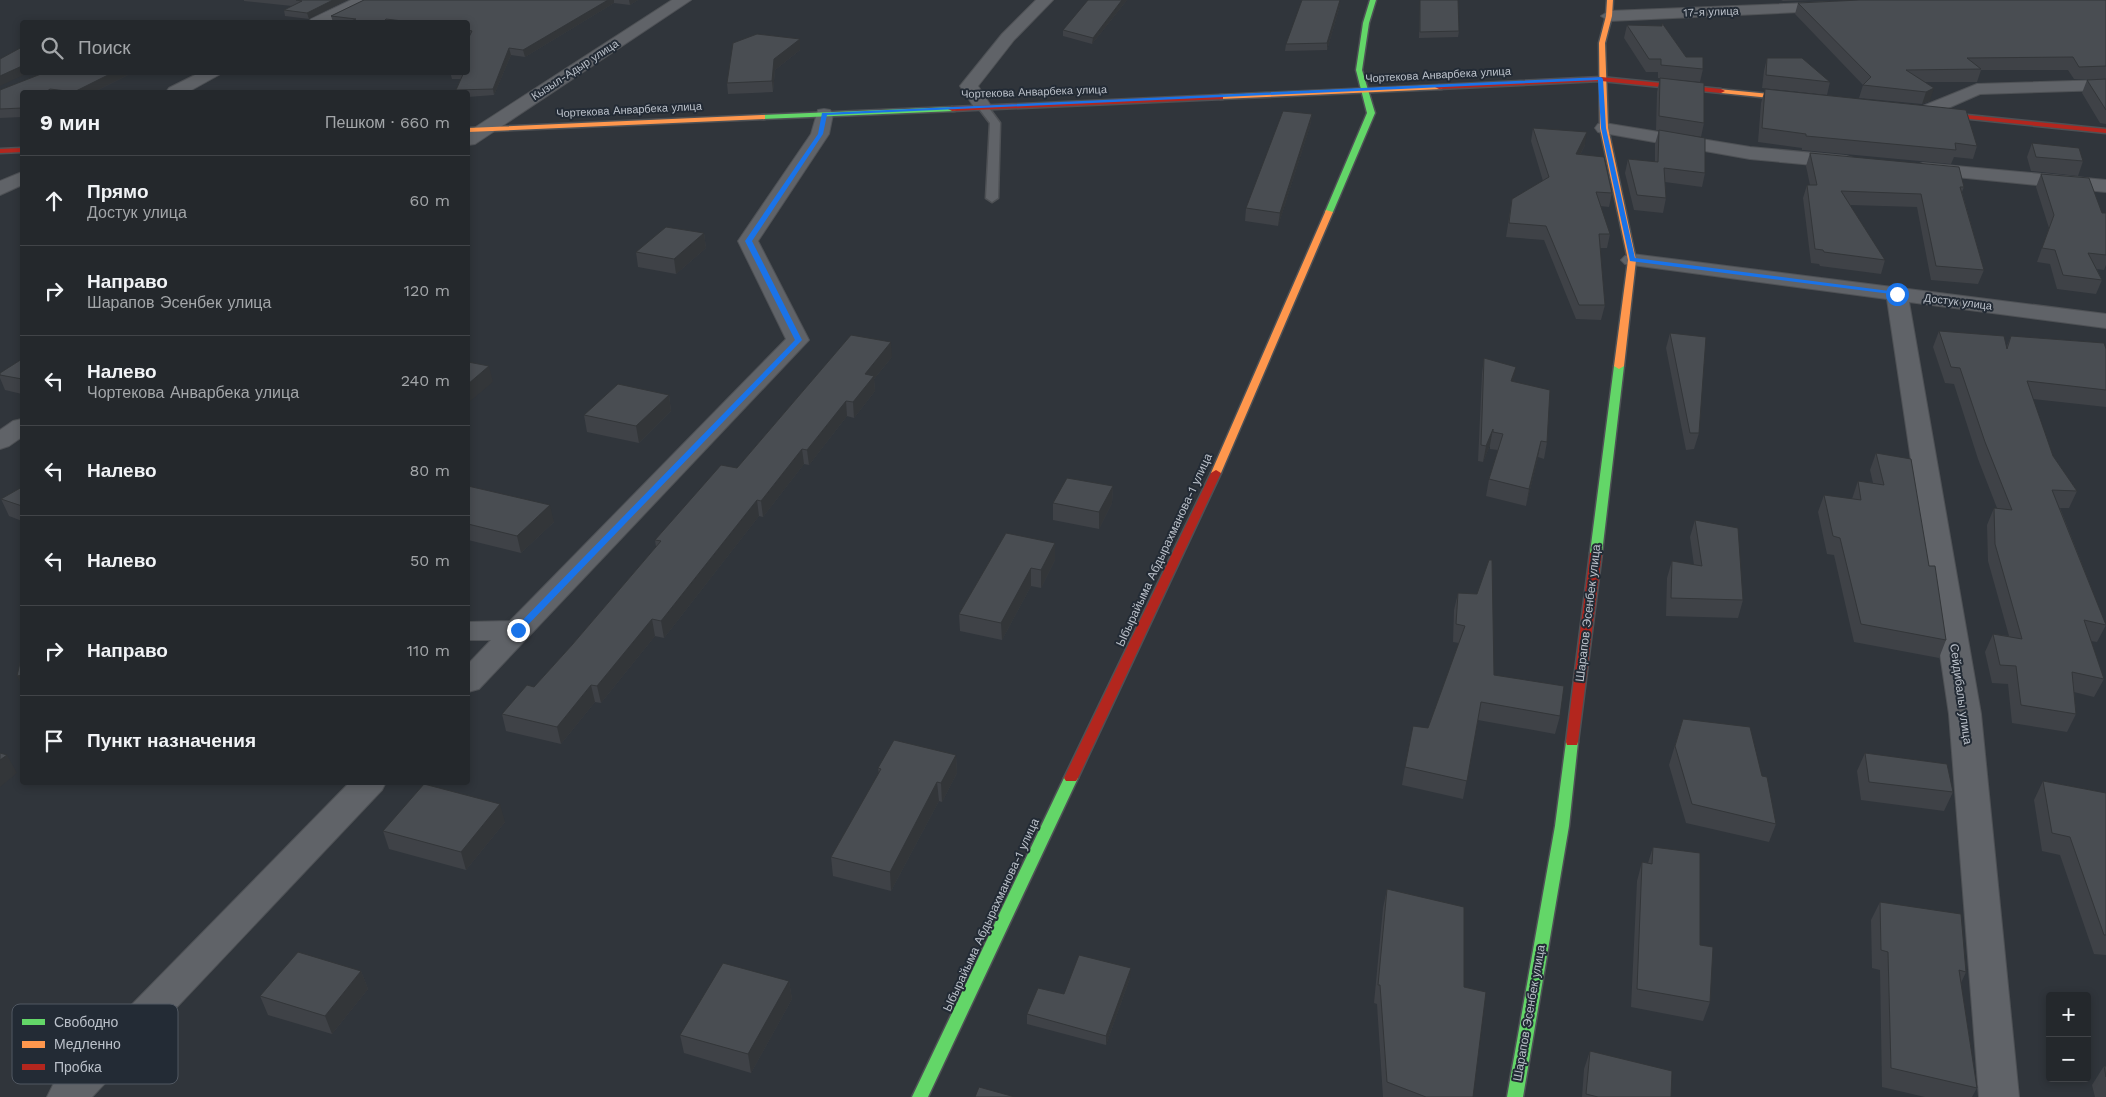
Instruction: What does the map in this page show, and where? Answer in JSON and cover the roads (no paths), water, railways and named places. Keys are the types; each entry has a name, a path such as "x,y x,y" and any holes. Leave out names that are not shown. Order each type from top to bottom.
{"street":[{"path":"321,20 363,0"},
{"name":"Кызыл-Адыр улица","path":"476,129 682,0"},
{"path":"982,106 969,86 1008,37 1045,0"},
{"name":"Ыбырайыма Абдырахманова-1 улица","path":"920,1097 1233,437 1371,113 1359,70 1366,23 1372,0"},
{"name":"Шарапов Эсенбек улица","path":"1515,1097 1562,826 1632,260 1604,128 1601,79 1602,43 1609,16 1610,0"},
{"name":"17-я улица","path":"1609,16 1855,6"},
{"path":"179,90 210,75"},
{"name":"Чортекова Анварбека улица","path":"476,129 1601,79 1809,100"},
{"path":"1919,111 1977,89 2106,85"},
{"path":"1919,111 2106,131"},
{"path":"470,680 798,340 748,241 820,134 824,114"},
{"path":"1604,128 1750,153 1860,163"},
{"path":"0,150 20,150"},
{"path":"1907,168 2106,186"},
{"path":"0,189 20,179"},
{"name":"Достук улица","path":"1632,260 2106,321"},
{"name":"Сейдибалы улица","path":"1897,294 1965,714 1999,1097"},
{"path":"0,441 20,427"},
{"path":"470,631 518,630"},
{"path":"156,1004 367,785"},
{"path":"66,1097 79,1084"}],"lane":[{"path":"982,106 995,122 992,198"}]}
